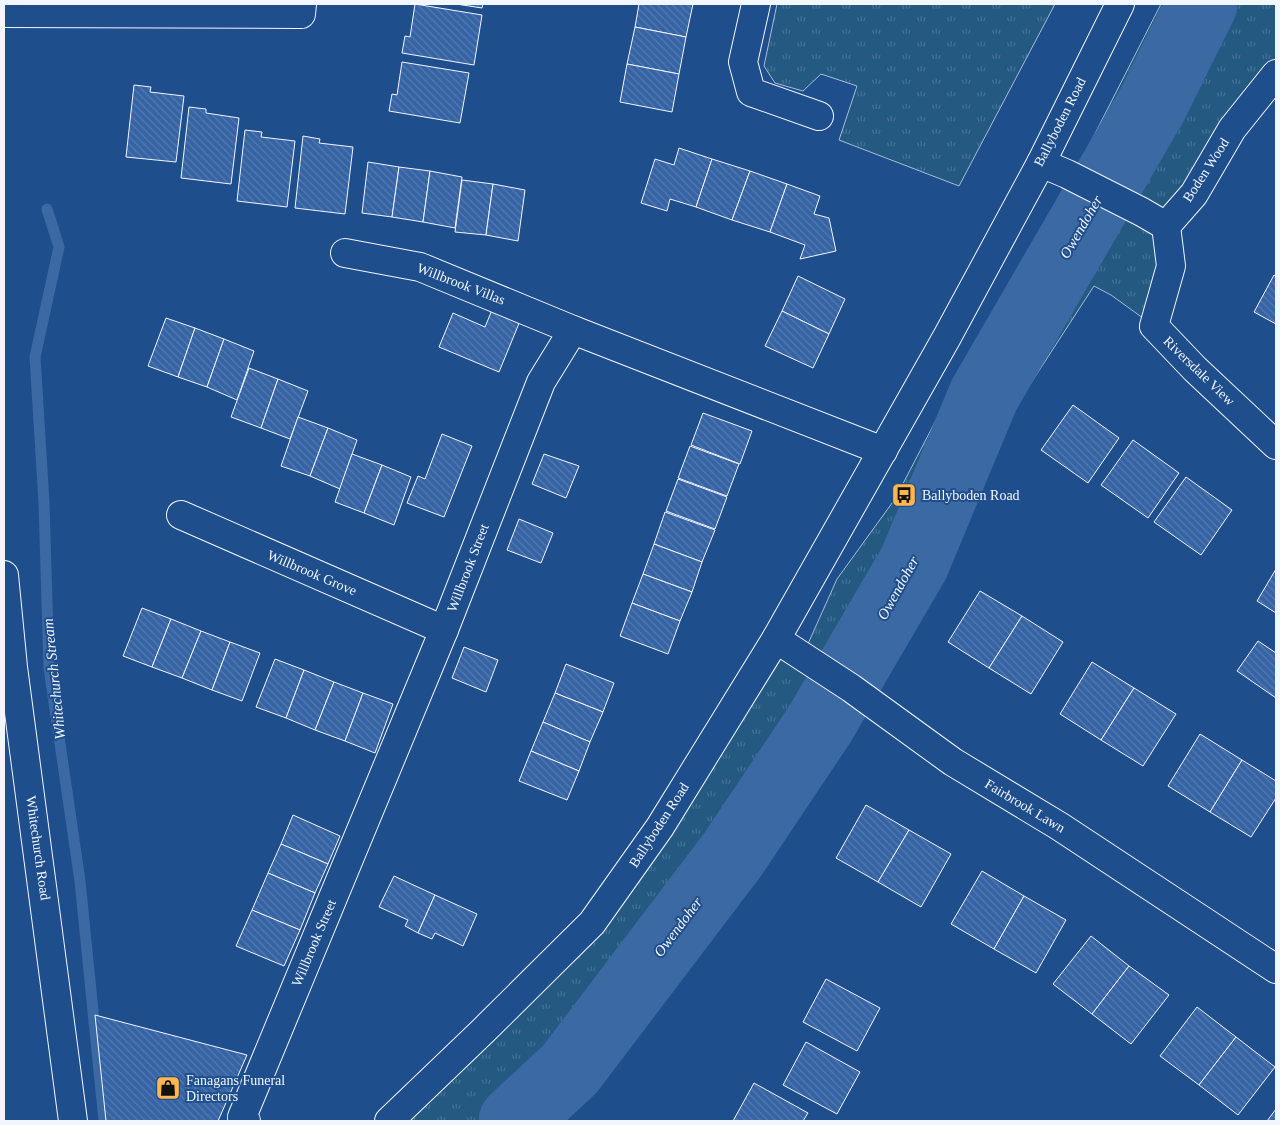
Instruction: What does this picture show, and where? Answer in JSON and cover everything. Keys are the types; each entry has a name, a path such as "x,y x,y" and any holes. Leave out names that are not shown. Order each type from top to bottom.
{"street":[{"path":"4,13 301,14 302,4"},
{"path":"756,4 743,62 751,92 819,116"},
{"name":"Ballyboden Road","path":"389,1121 592,924 660,827 776,639 884,451 1041,163 1120,4"},
{"name":"Boden Wood","path":"1166,226 1194,194 1232,129 1276,74"},
{"path":"1041,163 1142,212 1166,226"},
{"name":"Riversdale View","path":"1166,226 1172,266 1154,326 1195,369 1276,445"},
{"name":"Willbrook Villas","path":"345,253 420,266 573,330"},
{"path":"573,330 884,451"},
{"name":"Willbrook Street","path":"243,1120 444,630 541,382 573,330"},
{"name":"Willbrook Grove","path":"181,516 444,630"},
{"name":"Whitechurch Road","path":"4,575 13,667 73,1121"},
{"name":"Fairbrook Lawn","path":"776,639 842,682 953,762 1059,826 1276,969"}],"green space":[{"path":"777,4 1055,4 959,186 839,140 857,86 821,74 803,91 775,83 764,66"},
{"path":"1161,4 1276,4 1276,74 1166,226 1154,326 1111,295 1094,286 914,563 820,724 733,854 570,1069 514,1121 390,1121 591,924 781,642 807,646 837,579 895,499 961,372 1080,163"}],"building":[{"path":"415,4 482,15 474,65 402,53 405,36 410,37"},
{"path":"456,4 483,4 482,8"},
{"path":"639,4 693,4 686,37 635,27"},
{"path":"635,27 686,37 679,74 627,64"},
{"path":"402,62 469,73 460,123 389,111 392,94 397,95"},
{"path":"627,64 679,74 672,112 620,102"},
{"path":"134,85 151,87 150,92 184,96 176,162 126,157"},
{"path":"189,107 206,109 206,113 239,118 231,184 181,178"},
{"path":"245,130 262,132 261,137 295,141 287,207 237,201"},
{"path":"303,136 320,139 319,143 353,147 345,214 295,208"},
{"path":"679,148 712,159 696,207 670,199 667,211 641,203 655,159 674,165"},
{"path":"712,159 750,171 732,220 696,207"},
{"path":"368,162 399,167 392,217 362,213"},
{"path":"399,167 430,171 423,222 392,217"},
{"path":"430,171 462,177 455,228 423,222"},
{"path":"750,171 787,184 770,232 732,220"},
{"path":"462,180 493,184 486,235 455,232"},
{"path":"493,184 525,190 518,241 486,235"},
{"path":"787,184 820,196 814,214 829,218 836,251 800,259 805,245 770,232"},
{"path":"1274,275 1276,276 1276,324 1254,312"},
{"path":"798,276 845,299 829,334 782,311"},
{"path":"492,310 520,321 499,372 439,347 453,313 485,327"},
{"path":"782,311 829,334 813,368 765,346"},
{"path":"166,318 195,328 178,377 148,366"},
{"path":"195,328 224,339 207,387 178,377"},
{"path":"224,339 254,351 237,400 207,387"},
{"path":"249,368 278,379 261,428 231,417"},
{"path":"278,379 308,391 290,439 261,428"},
{"path":"1073,405 1119,438 1088,483 1041,450"},
{"path":"703,413 752,431 740,464 691,445"},
{"path":"298,417 328,428 310,476 281,466"},
{"path":"328,428 357,440 340,489 310,476"},
{"path":"442,434 472,446 444,517 407,503 418,476 425,479"},
{"path":"1133,440 1179,473 1148,518 1101,485"},
{"path":"690,446 739,464 727,496 678,478"},
{"path":"352,454 382,465 364,513 335,502"},
{"path":"544,454 579,466 566,498 532,484"},
{"path":"382,465 411,477 394,525 364,513"},
{"path":"1186,477 1232,510 1201,555 1154,522"},
{"path":"678,479 727,497 715,529 666,511"},
{"path":"665,512 715,530 702,562 654,544"},
{"path":"519,519 553,533 541,563 507,550"},
{"path":"654,544 702,562 692,592 643,574"},
{"path":"1276,569 1276,613 1257,601"},
{"path":"643,574 692,592 680,621 632,603"},
{"path":"980,591 1022,616 989,668 948,642"},
{"path":"632,603 680,621 668,654 620,636"},
{"path":"142,608 171,619 152,667 123,656"},
{"path":"1022,616 1063,642 1031,694 989,668"},
{"path":"171,619 201,631 182,678 152,667"},
{"path":"201,631 230,642 212,690 182,678"},
{"path":"1258,641 1276,653 1276,698 1237,671"},
{"path":"230,642 260,653 242,701 212,690"},
{"path":"464,647 498,660 486,692 452,678"},
{"path":"275,659 304,670 286,718 256,707"},
{"path":"1092,662 1134,688 1101,740 1060,714"},
{"path":"566,664 614,683 603,712 555,693"},
{"path":"304,670 334,682 315,730 286,718"},
{"path":"334,682 363,693 345,741 315,730"},
{"path":"1134,688 1176,714 1143,766 1101,740"},
{"path":"363,693 393,704 375,753 345,741"},
{"path":"555,693 603,712 590,742 543,722"},
{"path":"543,722 590,742 579,771 531,751"},
{"path":"1200,734 1242,760 1210,812 1168,786"},
{"path":"531,751 579,771 567,800 519,781"},
{"path":"1242,760 1276,781 1276,798 1251,837 1210,812"},
{"path":"866,805 909,830 878,882 836,858"},
{"path":"293,815 340,836 328,864 281,844"},
{"path":"909,830 951,854 921,907 878,882"},
{"path":"281,844 328,864 315,893 268,873"},
{"path":"982,871 1024,896 994,949 951,924"},
{"path":"268,873 315,893 300,930 252,910"},
{"path":"394,876 435,895 418,933 405,926 408,920 379,907"},
{"path":"435,895 477,914 463,946 435,933 432,939 418,933"},
{"path":"1024,896 1066,920 1036,973 994,949"},
{"path":"252,910 300,930 284,966 236,946"},
{"path":"1091,936 1129,966 1092,1014 1053,984"},
{"path":"1129,966 1169,995 1131,1044 1092,1014"},
{"path":"826,979 880,1008 857,1051 803,1022"},
{"path":"1197,1007 1236,1037 1199,1085 1160,1056"},
{"name":"Fanagans Funeral Directors","path":"95,1015 247,1055 218,1121 106,1121"},
{"path":"1236,1037 1275,1067 1238,1115 1199,1085"},
{"path":"806,1042 860,1072 837,1114 783,1085"},
{"path":"754,1083 808,1113 803,1121 733,1121"},
{"path":"1276,1109 1276,1121 1267,1121"}],"waterway":[{"name":"Owendoher","path":"514,1121 570,1069 733,854 820,724 914,563 984,395 1152,105 1202,4"},
{"name":"Whitechurch Stream","path":"47,209 59,247 35,357 44,503 49,668 80,881 104,1121"}],"place":[{"name":"Ballyboden Road","path":"904,495"},
{"name":"Fanagans Funeral Directors","path":"168,1088"}]}
